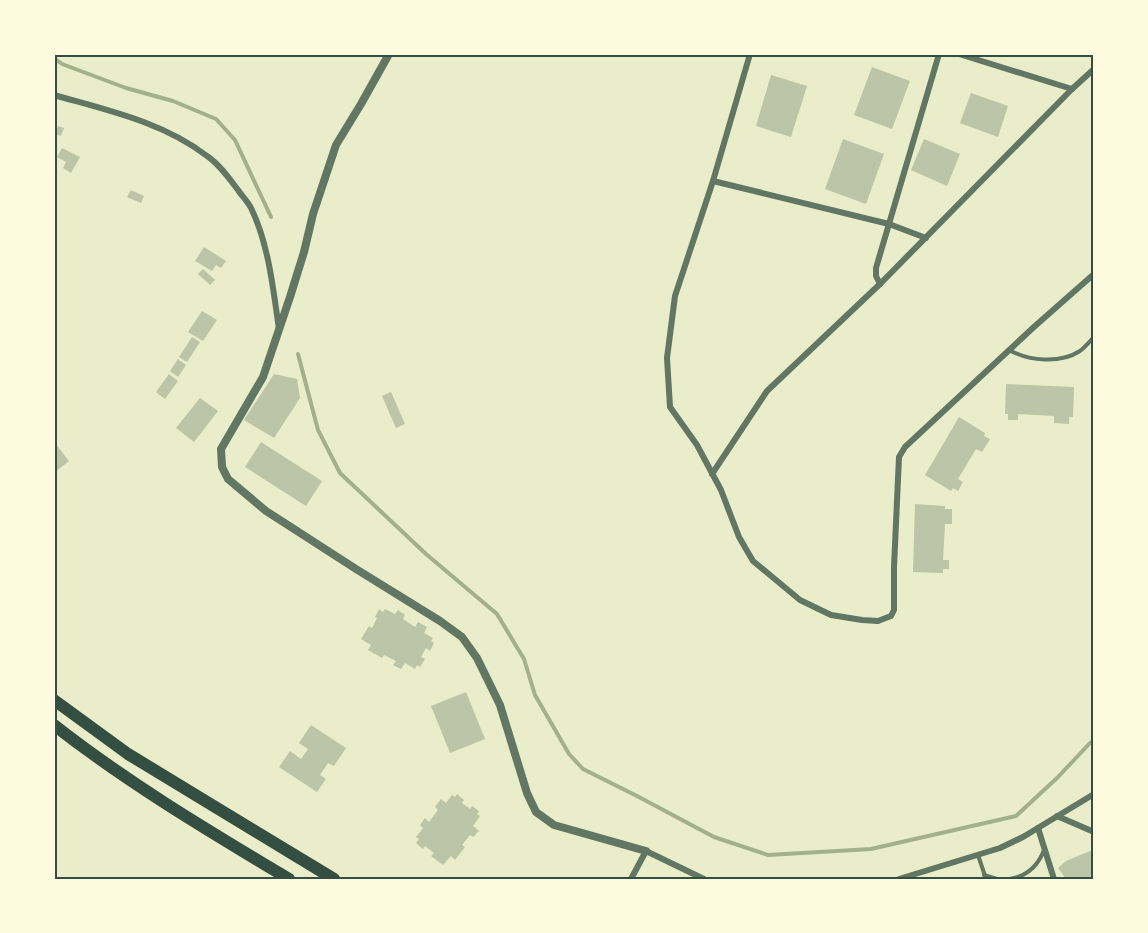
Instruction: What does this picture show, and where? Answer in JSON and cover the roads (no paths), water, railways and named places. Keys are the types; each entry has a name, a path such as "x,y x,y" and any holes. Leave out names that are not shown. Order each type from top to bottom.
{"highway":[{"path":"54,693 65,709"},
{"path":"54,700 128,754 334,879"},
{"path":"56,728 182,814 289,879"}],"street":[{"path":"389,54 362,104 336,145 263,377 221,449 222,467 228,478 267,511 462,637 477,658 500,705 527,794 536,812 554,825 646,851 704,879"},
{"path":"750,54 713,181 675,296 668,358 670,407 697,445 721,490 739,537 753,561 800,600 831,615 878,621 891,616 894,610 899,457 905,447 1094,274"},
{"path":"880,284 876,276 876,268 939,54"},
{"path":"959,54 1072,89"},
{"path":"712,474 766,391 880,284 1094,69"},
{"path":"54,94 124,115 173,134 208,156 223,171 250,207 259,229 267,256 279,330"},
{"path":"713,181 889,224 926,238"},
{"path":"899,879 1000,848 1023,837 1094,794"},
{"path":"1057,816 1094,832"},
{"path":"1038,828 1054,879"},
{"path":"631,879 646,851"}],"lane":[{"path":"1009,350 1031,358 1053,359 1080,351 1094,337"},
{"path":"1010,879 1033,868 1045,849"},
{"path":"978,855 985,877 998,879"}],"waterway":[{"path":"54,58 62,64 126,88 173,101 216,119 235,140 271,217"},
{"path":"298,354 318,430 340,473 426,554 497,614 524,659 535,695 569,754 583,769 714,837 768,855 871,849 1016,816 1090,743 1094,742"}]}
